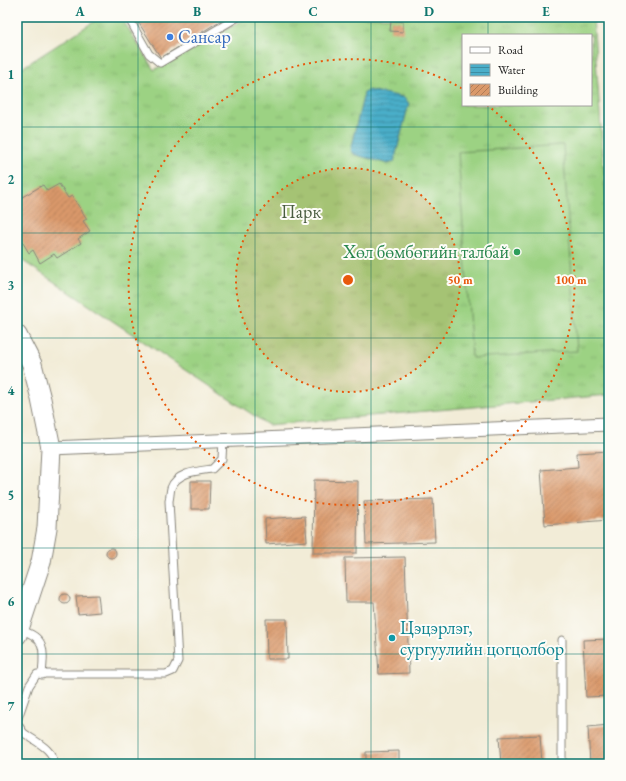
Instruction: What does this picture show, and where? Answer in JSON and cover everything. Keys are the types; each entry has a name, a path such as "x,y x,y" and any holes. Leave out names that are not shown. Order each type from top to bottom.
{"street":[{"path":"17,335 32,364 51,448 47,528 41,562 19,627"},
{"path":"51,448 609,424"}],"lane":[{"path":"128,17 149,54 160,63 238,17"},
{"path":"54,764 51,752 22,732 17,722 29,686 37,674 166,674 173,671 178,661 169,501 172,487 180,477 193,471 212,469 222,459 223,440"},
{"path":"19,627 38,638 43,648 42,675"},
{"path":"562,640 562,764"}],"green space":[{"name":"Парк","path":"101,17 121,17 154,70 245,19 246,17 593,17 609,239 609,395 268,425 23,261 17,251 17,71"},
{"name":"Хөл бөмбөгийн талбай","path":"563,145 577,351 472,358 458,152"}],"water":[{"path":"368,90 403,97 409,103 394,162 388,164 353,154 350,150 364,93"}],"building":[{"name":"Сансар","path":"135,17 226,17 161,58"},
{"path":"391,20 403,22 403,32 390,31"},
{"path":"59,184 68,198 72,196 87,219 83,221 90,231 78,239 81,243 57,258 54,254 40,263 33,250 29,253 17,233 17,209 19,208 17,205 17,200 43,185 47,191"},
{"path":"609,451 609,520 545,525 541,470 578,467 577,453"},
{"path":"314,480 358,481 357,553 313,553"},
{"path":"191,481 210,481 209,509 191,509"},
{"path":"433,499 435,542 366,544 364,501"},
{"path":"305,516 307,541 266,544 265,519"},
{"path":"109,548 113,548 115,549 115,557 109,558 106,555 106,551"},
{"name":"Цэцэрлэг, сургуулийн цогцолбор","path":"405,557 409,673 379,674 374,602 346,602 345,558"},
{"path":"63,594 67,594 69,595 69,603 63,604 60,601 60,597"},
{"path":"98,595 100,612 78,614 76,596"},
{"path":"266,619 287,619 288,659 267,659"},
{"path":"609,639 609,696 586,697 583,640"},
{"path":"609,725 609,764 590,764 588,727"},
{"path":"540,735 542,764 501,764 499,737"},
{"path":"399,751 399,764 366,764 366,752"}],"place":[{"name":"Сансар","path":"170,37"},
{"name":"Хөл бөмбөгийн талбай","path":"517,252"},
{"name":"Цэцэрлэг, сургуулийн цогцолбор","path":"392,638"}]}
